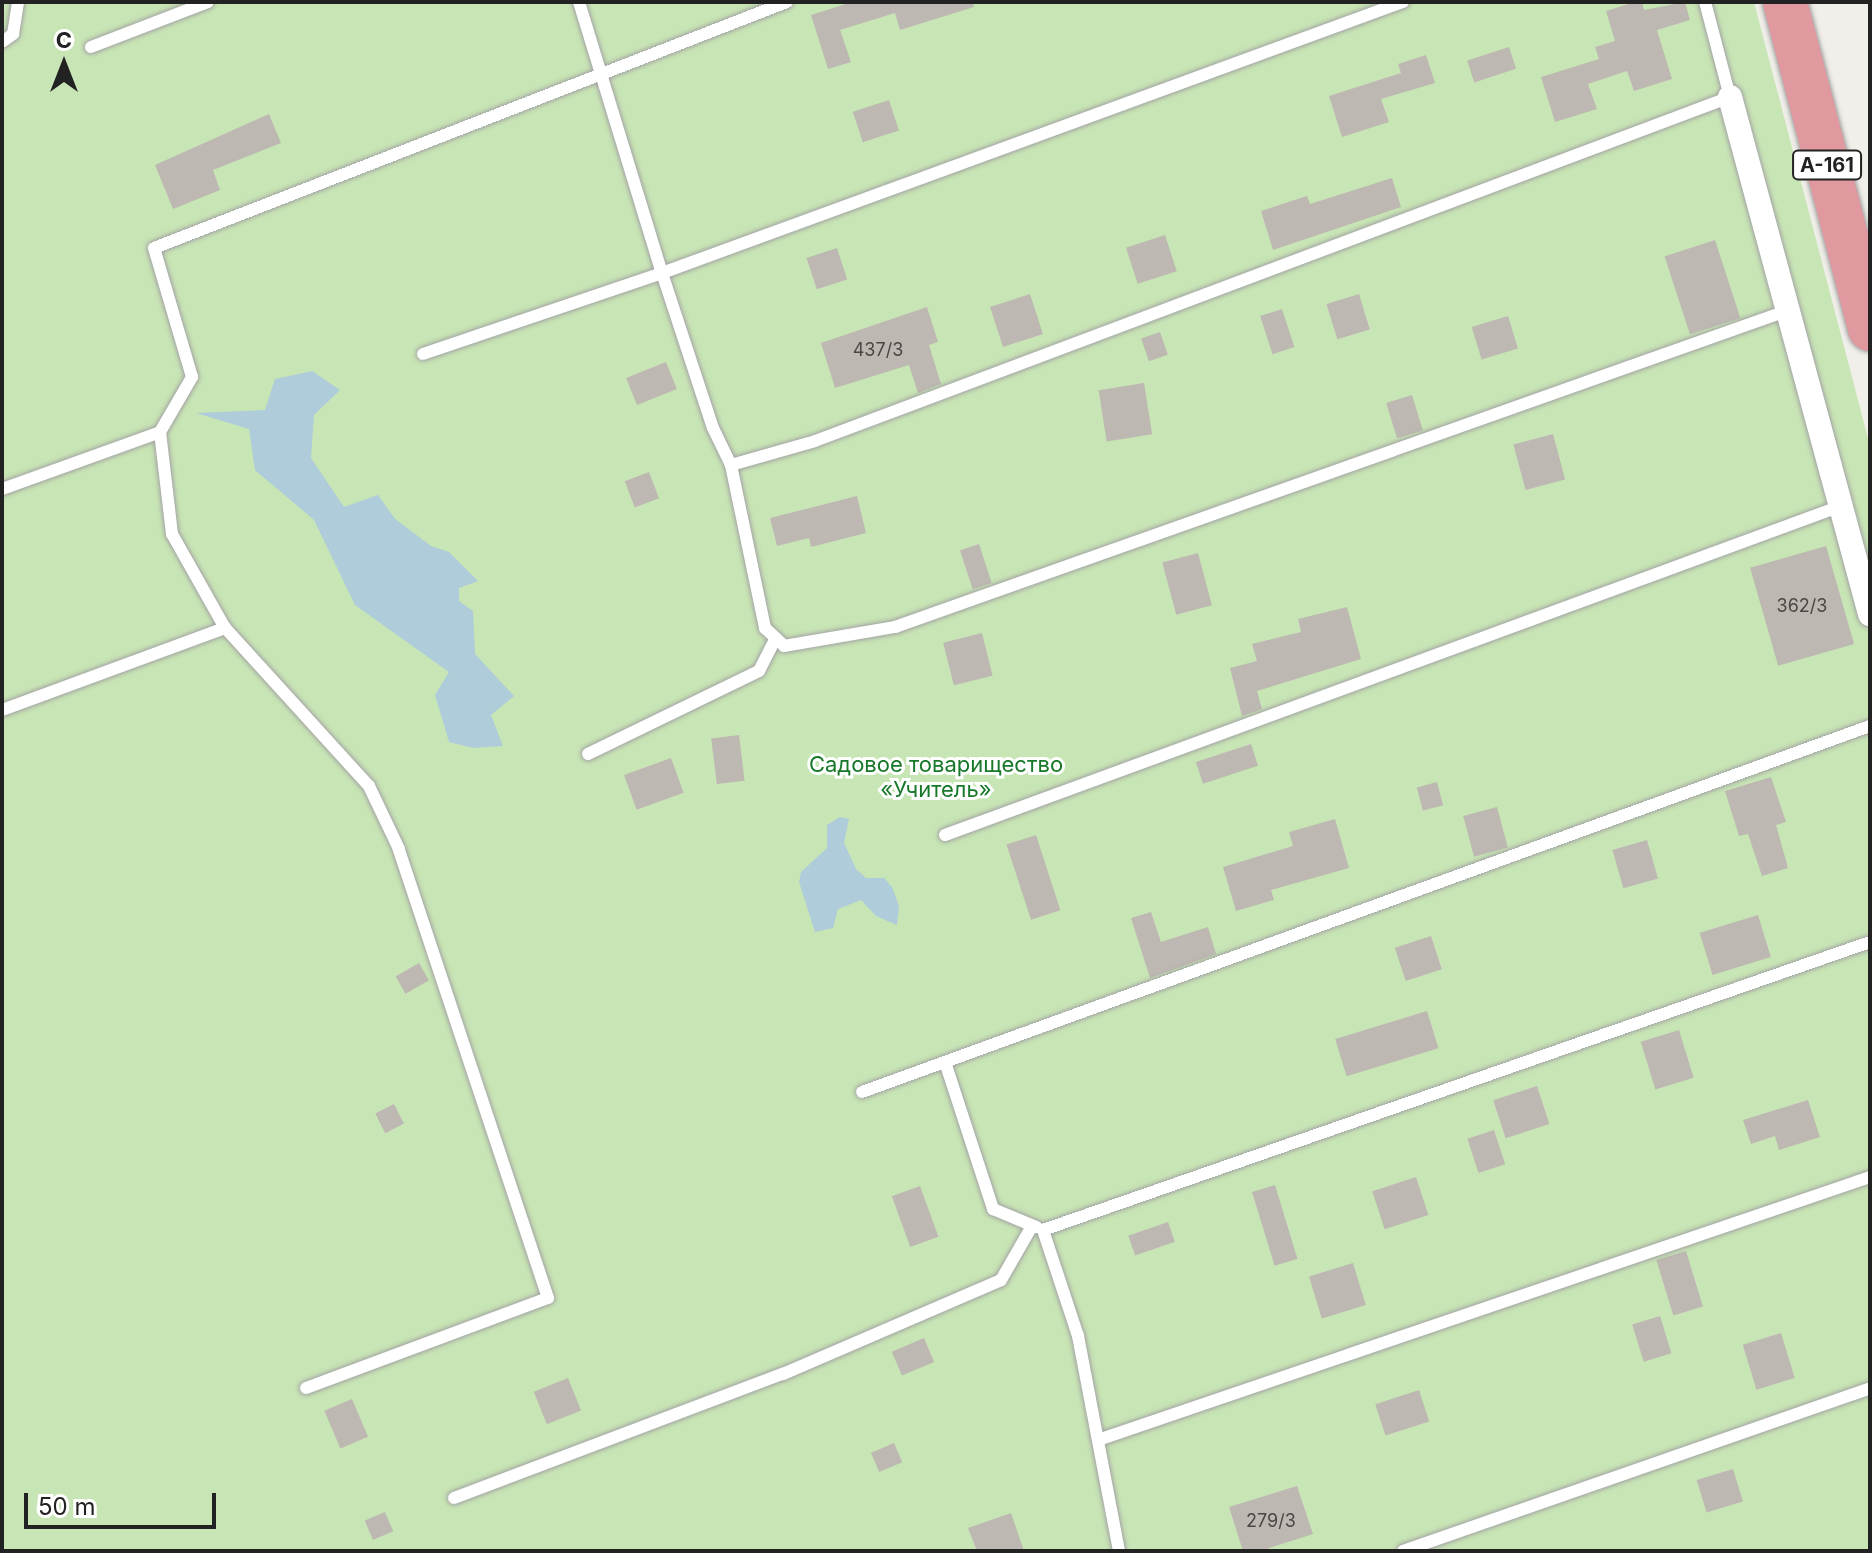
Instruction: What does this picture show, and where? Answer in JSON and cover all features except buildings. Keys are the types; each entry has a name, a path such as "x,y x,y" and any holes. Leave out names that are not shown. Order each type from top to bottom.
{"highway":[{"name":"А-161","path":"1785,2 1870,329"}],"street":[{"path":"1730,97 1870,614"}],"lane":[{"path":"2,42 13,34 18,2"},
{"path":"91,47 208,2"},
{"path":"579,2 662,273 713,428 731,465 765,628 784,646 895,627 1789,310"},
{"path":"306,1388 548,1298 399,849 369,786 225,628 172,534 160,432 192,377 154,248 600,71 787,2"},
{"path":"423,354 662,273 1403,2"},
{"path":"731,465 815,441 1730,97 1705,2"},
{"path":"2,489 160,432"},
{"path":"945,835 1841,506"},
{"path":"2,710 225,628"},
{"path":"588,754 759,671 776,638"},
{"path":"862,1092 1870,726"},
{"path":"454,1498 783,1374 1001,1280 1037,1228 1870,942"},
{"path":"945,1062 993,1209 1037,1228 1078,1336 1119,1551"},
{"path":"1098,1440 1870,1177"},
{"path":"1403,1551 1870,1388"}],"green space":[{"name":"Садовое товарищество «Учитель»","path":"2,2 1754,2 1870,446 1870,1551 2,1551"}],"water":[{"path":"312,371 340,390 314,415 311,458 344,507 378,495 395,519 431,546 449,552 478,581 459,588 459,601 473,611 475,654 514,696 491,715 503,746 473,748 449,742 435,695 449,672 355,605 314,520 255,470 249,429 196,413 265,410 275,379"},
{"path":"840,817 849,819 844,843 856,869 866,878 884,878 892,887 899,906 897,925 876,916 861,900 838,909 833,928 815,932 799,882 801,872 827,848 827,825"}]}
